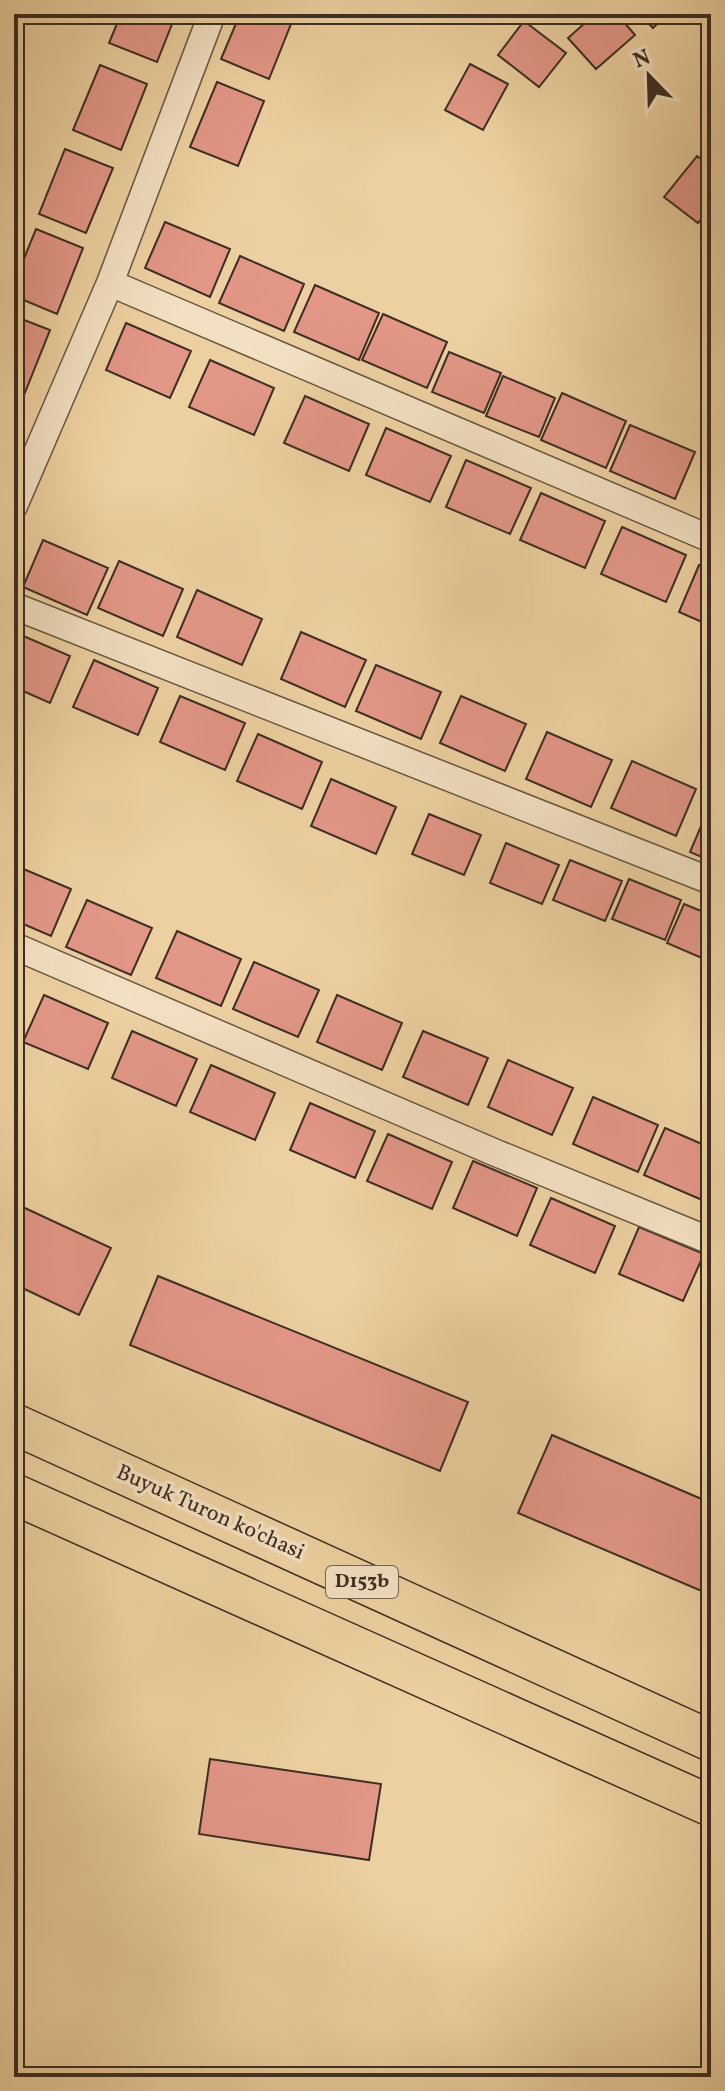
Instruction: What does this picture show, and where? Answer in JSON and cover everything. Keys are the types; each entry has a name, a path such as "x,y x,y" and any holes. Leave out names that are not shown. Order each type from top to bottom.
{"main road":[{"name":"Buyuk Turon ko'chasi","path":"14,1424 711,1741"},
{"name":"D153b","path":"14,1494 711,1806"}],"street":[{"path":"14,506 110,283 212,14"},
{"path":"110,283 711,539"},
{"path":"14,606 711,881"},
{"path":"14,946 496,1153 711,1241"}],"building":[{"path":"121,14 176,14 157,62 109,43"},
{"path":"240,14 295,14 269,79 221,59"},
{"path":"595,14 617,14 635,35 596,69 568,38"},
{"path":"639,14 667,14 653,28"},
{"path":"524,21 566,53 539,87 498,55"},
{"path":"470,64 508,84 483,130 445,110"},
{"path":"100,65 147,84 121,150 73,130"},
{"path":"217,82 264,101 238,166 190,147"},
{"path":"65,149 113,168 86,233 39,214"},
{"path":"697,156 711,166 711,206 698,223 664,197"},
{"path":"165,222 230,249 210,297 145,268"},
{"path":"36,229 83,248 57,314 14,296 14,283"},
{"path":"240,256 304,284 284,331 219,303"},
{"path":"315,285 379,313 359,360 294,332"},
{"path":"383,314 447,342 427,388 362,360"},
{"path":"14,316 50,330 24,395 14,391"},
{"path":"126,323 191,351 170,398 106,370"},
{"path":"449,352 501,373 484,413 432,392"},
{"path":"210,360 274,388 254,435 189,407"},
{"path":"503,376 555,398 539,437 486,416"},
{"path":"562,393 626,421 606,468 541,440"},
{"path":"305,396 369,424 349,471 284,443"},
{"path":"630,425 695,452 675,499 610,471"},
{"path":"386,428 451,456 430,502 366,475"},
{"path":"466,460 531,488 510,534 446,507"},
{"path":"541,493 605,521 585,568 520,540"},
{"path":"622,527 686,555 666,602 601,574"},
{"path":"43,540 108,568 87,615 23,587"},
{"path":"119,561 183,589 163,636 98,608"},
{"path":"699,565 711,570 711,626 679,612"},
{"path":"197,590 262,619 242,665 177,637"},
{"path":"14,632 70,656 50,703 14,687"},
{"path":"301,632 366,660 345,707 281,679"},
{"path":"94,660 158,688 138,735 73,707"},
{"path":"376,665 441,692 421,739 356,711"},
{"path":"180,696 245,723 225,770 160,742"},
{"path":"461,696 526,724 505,771 440,743"},
{"path":"547,732 612,760 591,807 526,779"},
{"path":"258,734 322,762 302,809 237,781"},
{"path":"632,761 696,789 676,836 611,808"},
{"path":"331,779 396,807 376,854 311,826"},
{"path":"711,805 711,861 690,852"},
{"path":"429,814 481,835 464,875 412,854"},
{"path":"506,843 559,865 542,904 490,883"},
{"path":"570,860 622,881 605,921 553,900"},
{"path":"14,865 71,889 51,936 14,920"},
{"path":"629,879 681,900 665,940 612,919"},
{"path":"87,900 152,928 131,975 66,947"},
{"path":"684,904 711,915 711,962 667,943"},
{"path":"177,931 241,959 221,1006 156,978"},
{"path":"254,962 319,990 298,1037 233,1009"},
{"path":"14,983 22,987 14,1007"},
{"path":"44,995 108,1023 88,1069 23,1042"},
{"path":"337,995 402,1023 382,1070 317,1042"},
{"path":"132,1031 197,1059 176,1106 112,1078"},
{"path":"423,1031 488,1058 468,1105 403,1077"},
{"path":"508,1060 573,1088 552,1135 488,1107"},
{"path":"211,1065 275,1093 255,1140 190,1112"},
{"path":"593,1097 658,1125 638,1172 573,1144"},
{"path":"310,1103 375,1131 355,1178 290,1150"},
{"path":"665,1128 711,1148 709,1203 644,1175"},
{"path":"388,1134 452,1162 432,1209 367,1181"},
{"path":"473,1161 537,1188 517,1236 453,1208"},
{"path":"551,1198 615,1226 595,1273 530,1245"},
{"path":"14,1203 111,1248 79,1315 14,1284"},
{"path":"639,1227 704,1254 683,1301 619,1274"},
{"path":"158,1276 468,1402 440,1471 130,1345"},
{"path":"552,1435 711,1503 711,1595 518,1513"},
{"path":"210,1759 381,1784 369,1860 199,1834"}]}
